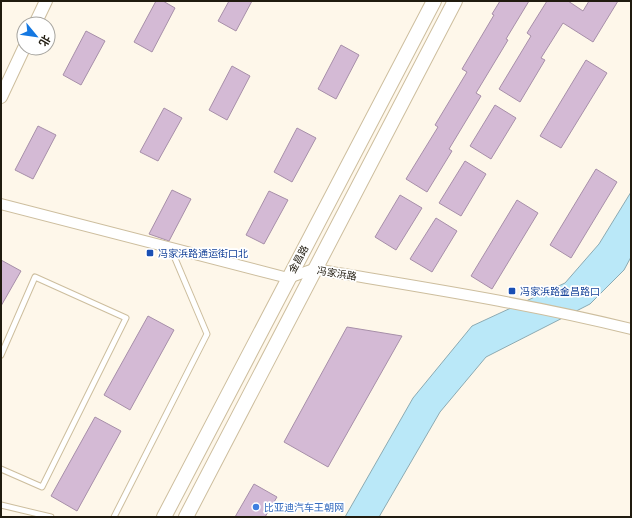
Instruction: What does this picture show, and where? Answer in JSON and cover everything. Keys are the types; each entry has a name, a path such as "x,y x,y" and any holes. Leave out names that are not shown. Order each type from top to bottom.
{"main road":[{"name":"金昌路","path":"164,517 434,1"},
{"name":"金昌路","path":"186,517 455,1"}],"street":[{"path":"39,16 46,1"},
{"path":"1,98 20,56"},
{"path":"1,204 288,278"},
{"name":"冯家浜路","path":"288,278 314,269 518,304 578,316 631,329"}],"lane":[{"path":"114,517 207,334 170,248"},
{"path":"1,355 35,277 126,318 42,487 1,469"},
{"path":"1,505 32,515 51,517"}],"water":[{"path":"631,192 631,257 624,270 590,304 486,357 440,412 379,517 345,517 413,398 472,326 565,283 599,244"}],"building":[{"path":"156,1 163,1 175,8 152,52 134,42"},
{"path":"229,1 252,1 236,31 218,21"},
{"path":"500,1 529,1 506,39 508,40 476,93 481,96 449,149 452,151 427,192 406,179 438,127 435,125 467,72 462,69 494,15 492,14"},
{"path":"547,1 568,1 583,11 589,1 618,1 593,42 563,23 541,58 545,60 520,102 499,89 531,36 527,33"},
{"path":"86,31 105,41 81,85 63,75"},
{"path":"341,45 359,55 336,99 318,89"},
{"path":"586,60 607,73 561,148 540,136"},
{"path":"232,66 250,76 227,120 209,110"},
{"path":"495,105 516,118 491,159 470,146"},
{"path":"164,108 182,118 158,161 140,152"},
{"path":"38,126 56,135 33,179 15,170"},
{"path":"297,128 316,138 292,182 274,172"},
{"path":"465,161 486,174 461,216 439,203"},
{"path":"596,169 617,182 571,258 550,245"},
{"path":"172,190 191,199 169,241 149,234"},
{"path":"269,191 288,200 264,244 246,235"},
{"path":"400,195 422,208 396,250 375,237"},
{"path":"517,200 538,213 492,289 471,276"},
{"path":"436,218 457,231 432,272 410,259"},
{"path":"1,260 21,271 1,306"},
{"path":"148,316 174,330 130,410 104,395"},
{"path":"347,327 402,336 328,467 284,442"},
{"path":"95,417 121,431 77,511 51,496"},
{"name":"比亚迪汽车王朝网","path":"254,484 277,497 265,517 235,517"}],"place":[{"name":"冯家浜路通运街口北","path":"150,253"},
{"name":"冯家浜路金昌路口","path":"512,291"},
{"name":"比亚迪汽车王朝网","path":"256,507"}]}
